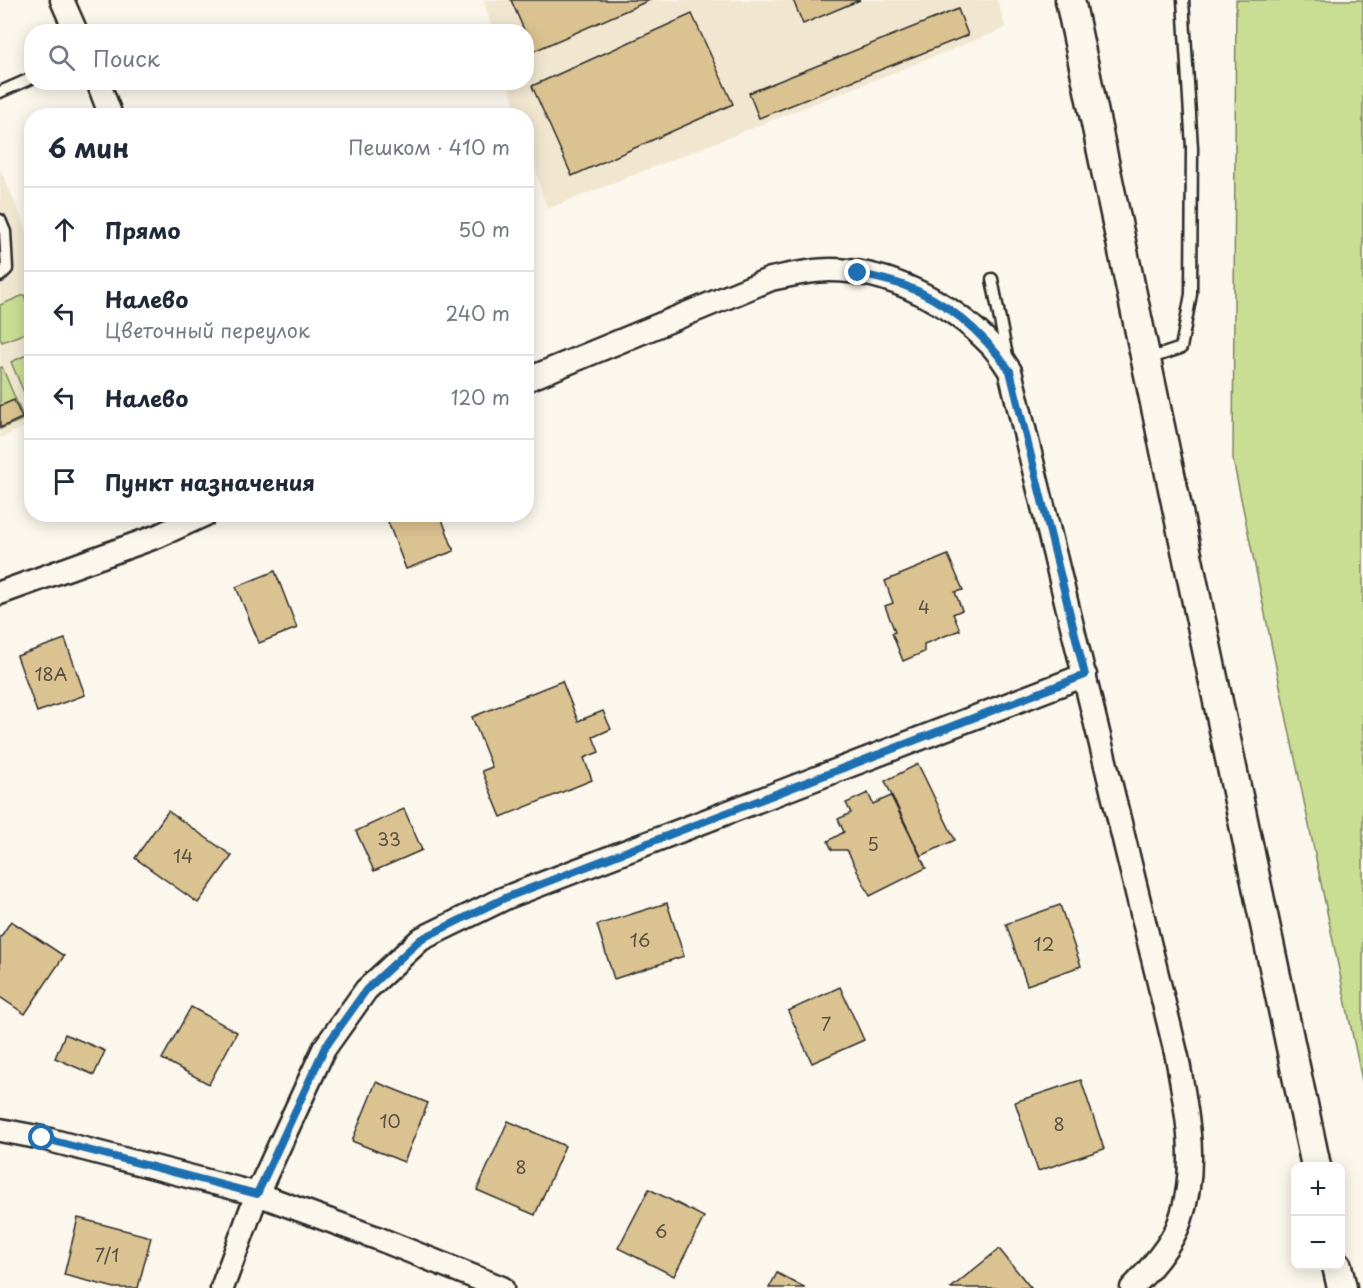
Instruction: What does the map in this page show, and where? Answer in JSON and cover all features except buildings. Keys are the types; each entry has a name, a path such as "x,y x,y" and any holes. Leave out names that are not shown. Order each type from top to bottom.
{"street":[{"path":"62,0 72,24"},
{"path":"1070,0 1315,1162"},
{"path":"101,90 108,108"},
{"path":"534,377 771,279 804,272 831,270 858,273 903,285 936,302 976,330 993,346 1010,371 1177,1057 1189,1127 1190,1178 1180,1222 1153,1267 1132,1288"},
{"path":"0,593 158,536 189,522"},
{"path":"222,1288 257,1194 324,1049 366,990 421,939 505,898 1085,675"},
{"path":"0,1130 42,1138 257,1194 377,1238 501,1288"},
{"path":"1338,1270 1342,1288"}],"lane":[{"path":"1146,359 1181,348 1191,294 1191,147 1183,0"},
{"path":"0,92 24,82"},
{"path":"0,220 4,232 8,269 0,276"},
{"path":"992,279 1010,371"}],"shaded area":[{"path":"483,0 997,0 1006,28 547,209 534,165 534,108 516,108 510,90 534,90 534,24 491,24"},
{"path":"0,168 24,224 24,427 0,438"}],"green space":[{"path":"1236,0 1363,0 1363,1085 1233,460"},
{"path":"24,295 24,334 2,342 0,305"},
{"path":"24,356 24,393 11,362"},
{"path":"2,367 24,419 0,429 0,368"}],"route":[{"path":"42,1138 257,1194 324,1049 366,990 421,939 505,898 1085,675 1010,371 993,346 968,323 936,302 903,285 858,273"}]}
